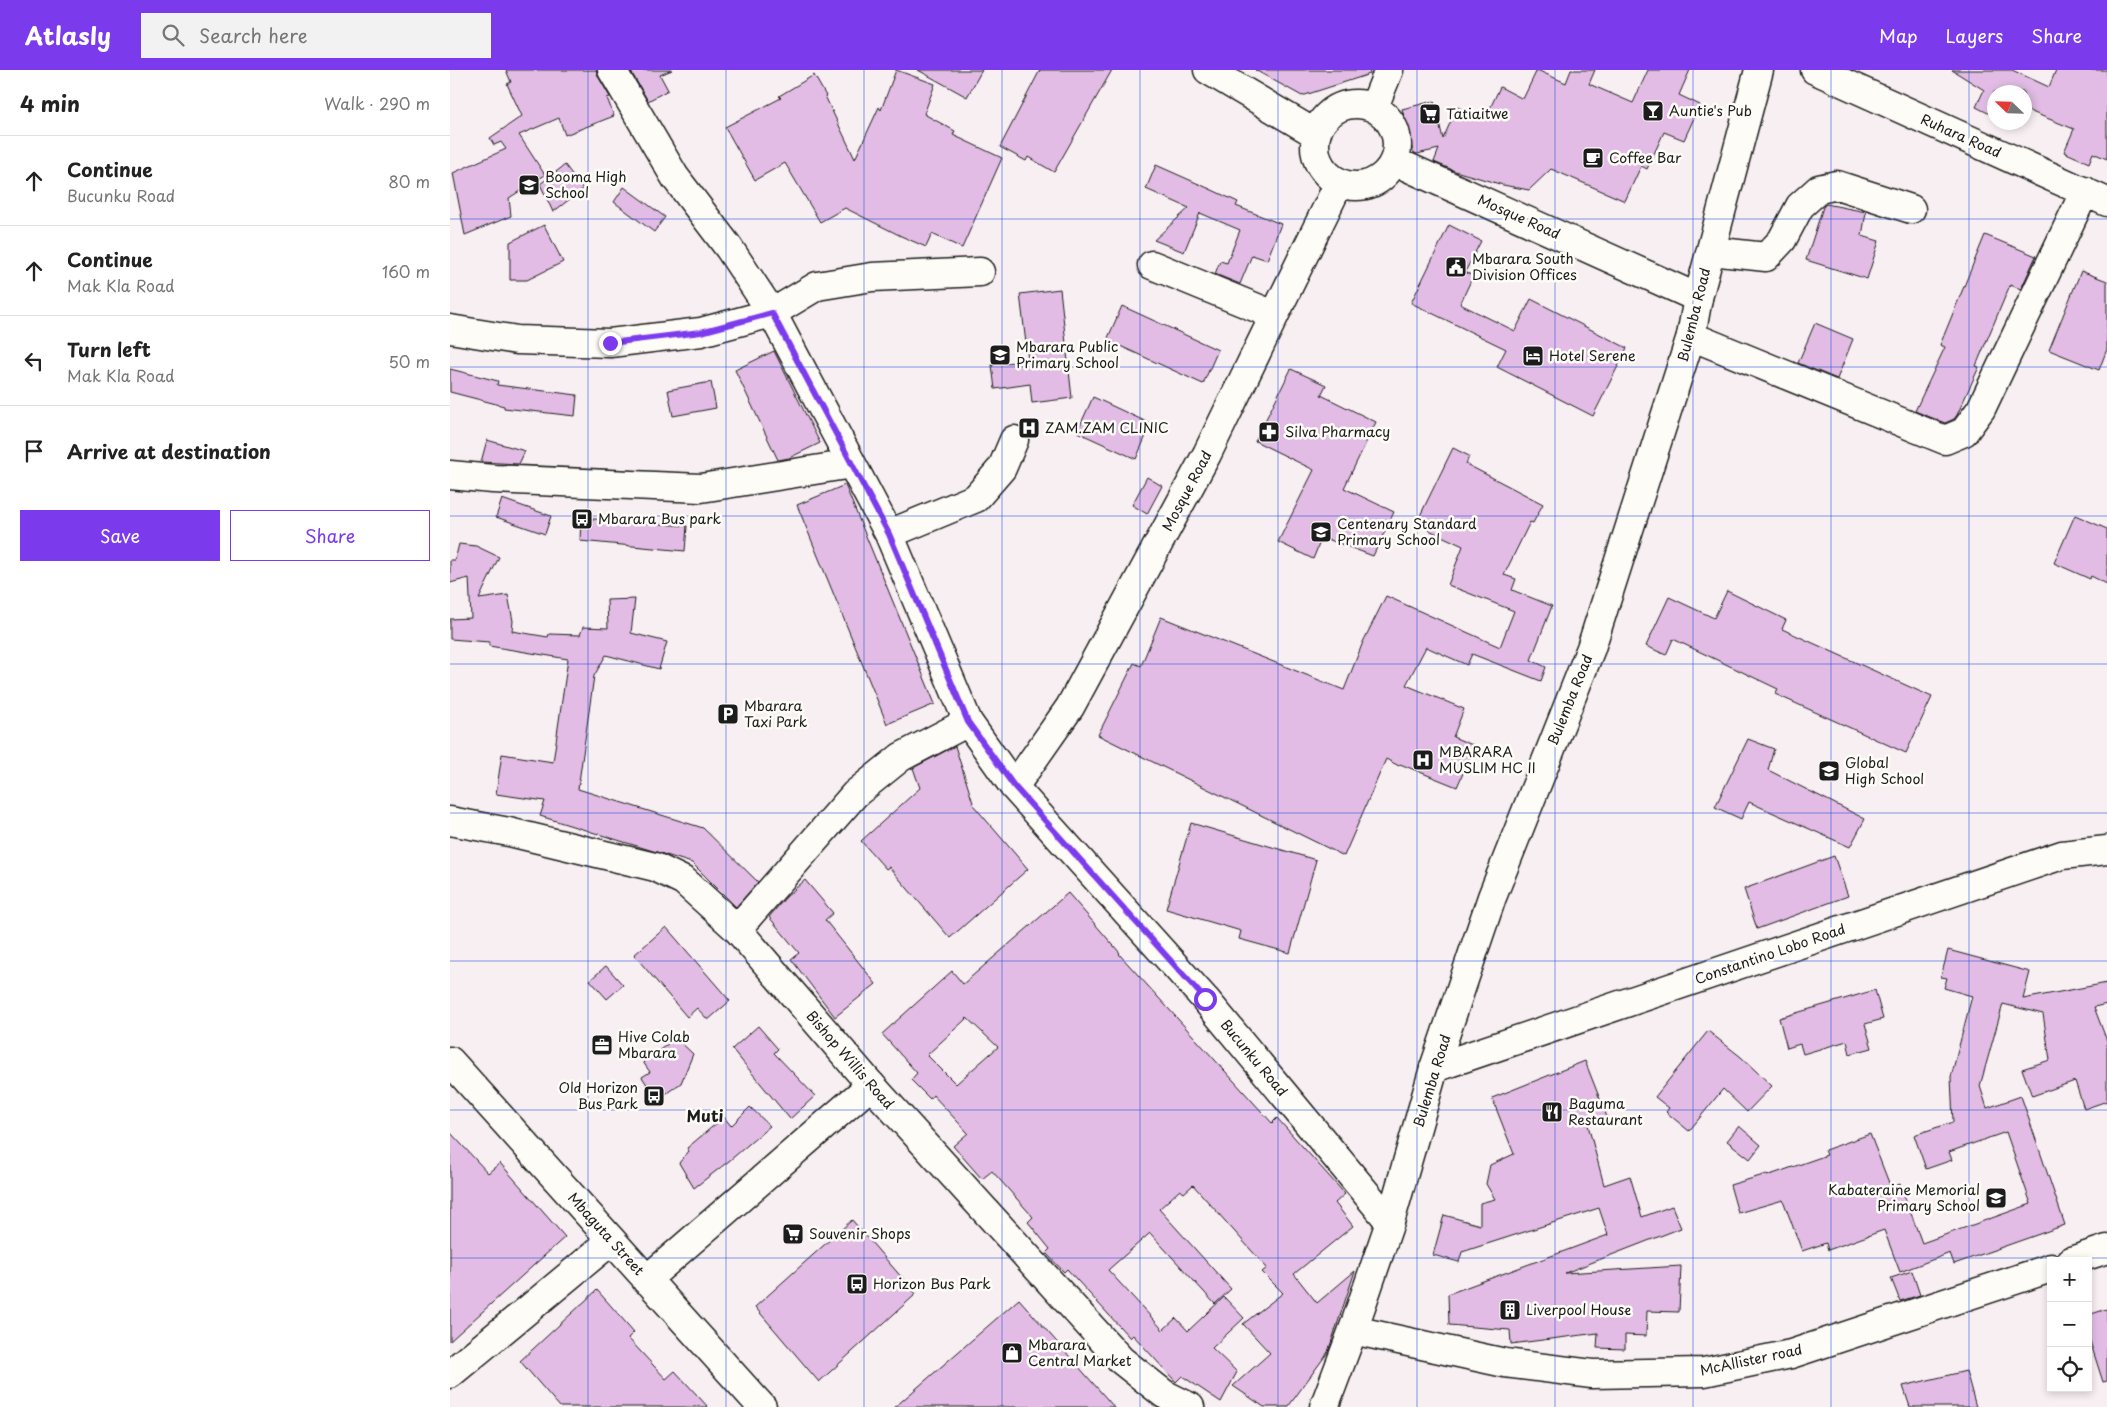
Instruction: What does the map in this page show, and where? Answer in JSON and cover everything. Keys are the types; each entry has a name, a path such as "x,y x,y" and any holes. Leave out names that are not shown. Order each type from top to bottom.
{"street":[{"name":"Bucunku Road","path":"612,70 675,177 729,248 772,313 889,534 968,722 1014,786 1205,999 1390,1222"},
{"path":"1208,70 1316,134"},
{"path":"1374,107 1389,70"},
{"name":"Bulemba Road","path":"1324,1407 1390,1222 1434,1068 1492,897 1591,648 1691,336 1698,298 1759,70"},
{"name":"Ruhara Road","path":"1815,70 2096,197"},
{"path":"1360,103 1374,107 1384,114 1392,124 1397,148 1394,161 1387,172 1365,186 1339,183 1328,177 1320,167 1315,155 1314,143 1316,134 1323,118 1334,109 1347,104 1360,103"},
{"name":"Mosque Road","path":"1394,161 1698,298"},
{"name":"Mosque Road","path":"1014,786 1070,707 1207,454 1339,183"},
{"path":"1711,251 1766,257 1782,240 1800,206 1819,189 1837,185 1911,209"},
{"path":"1691,336 1945,440 1964,432 1981,409 2096,197"},
{"path":"1152,265 1274,315"},
{"path":"450,329 517,340 610,343 701,332 772,313 817,286 872,277 980,272"},
{"path":"889,534 976,498 1002,468 1014,440"},
{"path":"450,475 493,479 701,488 852,464"},
{"path":"737,928 855,794 901,758 968,722"},
{"name":"Bishop Willis Road","path":"450,821 509,832 655,867 684,881 737,928 871,1085 1121,1360 1164,1394 1190,1407"},
{"name":"Constantino Lobo Road","path":"1434,1068 2062,855 2107,850"},
{"name":"Mbaguta Street","path":"450,1061 762,1407"},
{"path":"646,1280 871,1085"},
{"path":"450,1374 611,1241"},
{"path":"2083,1257 2107,1249"},
{"name":"McAllister road","path":"1353,1330 1505,1364 1592,1374 1704,1372 1791,1354 2047,1269"}],"building":[{"path":"506,70 596,70 610,97 607,98 614,116 565,135 559,118 519,135 545,175 509,198 511,216 465,235 453,173 506,149 501,142 494,145 490,138 522,116 507,84 511,82"},
{"path":"630,70 672,70 660,75 668,90 648,101"},
{"path":"896,70 935,84 924,114 955,131 953,135 1002,158 962,248 932,234 926,247 845,208 820,222 785,163 755,180 725,127 781,98 779,96 814,75 826,96 855,159 879,107 881,110"},
{"path":"918,70 982,70 967,97"},
{"path":"1040,70 1112,70 1054,172 1028,157 1026,161 1000,147"},
{"path":"1255,70 1369,70 1370,74 1302,96"},
{"path":"1537,70 1566,83 1571,70 1595,70 1589,84 1633,103 1648,70 1690,70 1679,95 1700,105 1684,140 1664,132 1647,169 1641,166 1625,201 1551,169 1529,190 1503,185 1455,171 1434,162 1439,149 1417,154 1413,152 1402,109 1434,101 1443,139 1457,107 1485,119 1500,87 1523,99"},
{"path":"1952,70 2012,70 2049,87 2056,70 2107,70 2107,159 2093,153 2089,163 2064,152 2074,129 2032,112 2032,85 1987,85 1987,112 1976,107 1984,90"},
{"path":"565,165 583,189 553,212 540,184"},
{"path":"1156,165 1238,202 1236,206 1281,224 1267,260 1252,255 1240,284 1215,274 1220,261 1227,263 1240,230 1200,213 1184,252 1154,240 1189,208 1146,189"},
{"path":"624,187 665,217 654,232 614,202"},
{"path":"1826,204 1866,212 1862,236 1879,241 1867,279 1806,260 1823,207"},
{"path":"544,225 563,262 527,280 510,280 510,242"},
{"path":"1449,225 1481,241 1465,272 1473,276 1460,304 1515,331 1531,299 1627,348 1593,416 1497,367 1506,349 1411,303"},
{"path":"1985,235 2036,256 2021,289 2010,285 1976,366 1979,367 1957,415 1954,419 1945,423 1915,411 1945,347 1940,345"},
{"path":"2081,271 2107,281 2107,349 2099,370 2049,350"},
{"path":"1060,289 1072,398 1032,403 1030,384 995,389 992,365 1028,360 1020,294"},
{"path":"1122,306 1218,350 1203,384 1107,340"},
{"path":"1815,323 1853,339 1837,379 1798,363"},
{"path":"774,351 820,443 789,458 778,460 735,370"},
{"path":"450,369 498,381 497,385 577,395 575,416 504,408 504,406 450,392"},
{"path":"1291,369 1326,385 1321,395 1376,422 1344,488 1394,512 1373,556 1322,537 1313,559 1278,542 1314,470 1255,441"},
{"path":"711,382 716,408 673,416 668,390"},
{"path":"1093,397 1151,424 1136,459 1077,432"},
{"path":"487,440 525,451 519,464 481,462"},
{"path":"1453,448 1469,456 1466,464 1543,504 1533,523 1530,522 1504,575 1516,579 1512,590 1552,606 1531,660 1546,667 1541,681 1472,654 1467,665 1426,647 1406,685 1464,709 1453,737 1475,746 1457,787 1400,764 1399,766 1386,759 1344,856 1098,735 1134,663 1141,666 1161,617 1344,690 1363,642 1386,596 1500,647 1514,611 1448,585 1463,546 1416,524"},
{"path":"1147,477 1162,486 1147,514 1132,505"},
{"path":"845,485 935,704 887,724 797,505"},
{"path":"502,499 551,516 545,534 496,517"},
{"path":"2075,515 2107,529 2107,584 2091,576 2090,579 2054,563"},
{"path":"581,518 687,526 685,551 580,541"},
{"path":"459,544 476,546 499,557 479,599 508,595 513,621 512,631 548,637 549,634 580,635 583,627 608,628 607,600 635,599 631,633 667,642 659,669 606,655 594,676 578,789 703,828 758,882 736,907 692,863 540,816 545,801 496,794 502,754 553,762 568,659 489,646 489,642 450,639 450,619 471,618 469,578 450,583 450,560 455,560"},
{"path":"1727,591 1786,620 1782,629 1932,697 1906,753 1775,694 1778,689 1673,639 1666,655 1646,646 1669,597 1714,618"},
{"path":"1748,739 1774,749 1768,770 1865,819 1850,847 1749,802 1741,819 1715,807"},
{"path":"955,746 974,806 1028,869 950,938 889,867 886,869 861,841 920,788 913,768"},
{"path":"1191,823 1316,860 1290,953 1239,939 1241,931 1166,909"},
{"path":"1834,856 1848,896 1757,929 1744,889"},
{"path":"805,880 833,913 825,920 876,984 835,1017 791,959 799,953 769,917 786,897"},
{"path":"1068,893 1119,954 1272,1123 1277,1118 1345,1194 1335,1203 1353,1226 1294,1274 1317,1303 1355,1271 1328,1352 1288,1407 1264,1407 1233,1386 1270,1353 1243,1324 1283,1293 1262,1272 1267,1268 1193,1185 1184,1193 1180,1190 1159,1209 1231,1289 1215,1304 1150,1233 1108,1270 1163,1330 1176,1318 1188,1331 1224,1297 1244,1318 1212,1348 1237,1372 1221,1402 1182,1376 1176,1382 1133,1335 1130,1338 1067,1269 1064,1272 1046,1253 1050,1249 1028,1222 1033,1217 992,1171 982,1179 953,1146 968,1133 933,1095 930,1099 911,1080 917,1073 882,1034 952,971 963,984","holes":["967,1018 998,1047 956,1084 927,1055"]},
{"path":"666,927 730,1001 708,1020 697,1008 687,1017 634,955"},
{"path":"1948,950 2030,972 2023,999 2107,983 2107,1004 2094,1007 2107,1041 2107,1101 2084,1109 2075,1081 2032,1096 2022,1069 2050,1060 2043,1014 2003,1004 1980,1086 1987,1108 2021,1096 2065,1225 1954,1264 1950,1253 1900,1272 1884,1230 1828,1250 1826,1243 1802,1251 1783,1200 1738,1213 1730,1185 1767,1174 1767,1176 1827,1155 1825,1150 1870,1134 1891,1188 1900,1184 1922,1243 2031,1204 2006,1132 1949,1152 1952,1160 1926,1169 1914,1135 1953,1122 1951,1077 1972,996 1944,988 1947,978 1941,977"},
{"path":"606,966 623,985 607,999 590,980"},
{"path":"1875,990 1883,1019 1865,1024 1872,1048 1850,1054 1847,1041 1803,1054 1800,1044 1787,1048 1779,1018"},
{"path":"758,1026 778,1049 774,1053 815,1096 790,1119 732,1049"},
{"path":"1708,1031 1741,1057 1772,1086 1747,1112 1723,1089 1689,1131 1666,1112 1669,1108 1655,1097"},
{"path":"676,1038 693,1054 681,1083 657,1100 642,1077 650,1072 643,1062"},
{"path":"1585,1061 1607,1117 1588,1125 1604,1185 1630,1176 1642,1217 1672,1206 1681,1228 1565,1273 1681,1266 1679,1312 1647,1311 1646,1336 1625,1335 1625,1349 1597,1348 1598,1333 1511,1344 1510,1330 1449,1325 1448,1294 1608,1235 1599,1208 1462,1252 1459,1262 1433,1255 1444,1215 1480,1225 1480,1203 1495,1199 1486,1184 1490,1165 1514,1154 1492,1098"},
{"path":"750,1107 770,1126 694,1188 679,1163 689,1151 687,1148 724,1117 731,1126"},
{"path":"1739,1126 1761,1145 1750,1159 1727,1141"},
{"path":"450,1132 488,1173 500,1163 565,1237 450,1341"},
{"path":"852,1220 916,1294 819,1382 755,1307"},
{"path":"1912,1271 1920,1295 1900,1301 1891,1278"},
{"path":"597,1290 634,1332 628,1338 666,1379 675,1371 708,1407 560,1407 520,1361"},
{"name":"Mbarara Central Market","path":"1019,1299 1114,1407 895,1407"},
{"path":"2107,1309 2107,1381 2103,1382 2092,1348 2092,1314"},
{"path":"1966,1371 1976,1407 1910,1407 1903,1386"}],"place":[{"name":"Auntie's Pub","path":"1653,111"},
{"name":"Tatiaitwe","path":"1430,114"},
{"name":"Coffee Bar","path":"1593,158"},
{"name":"Booma High School","path":"529,185"},
{"name":"Mbarara South Division Offices","path":"1456,267"},
{"name":"Mbarara Public Primary School","path":"1000,355"},
{"name":"Hotel Serene","path":"1533,356"},
{"name":"ZAM.ZAM CLINIC","path":"1029,428"},
{"name":"Silva Pharmacy","path":"1269,432"},
{"name":"Mbarara Bus park","path":"582,519"},
{"name":"Centenary Standard Primary School","path":"1321,532"},
{"name":"Mbarara Taxi Park","path":"728,714"},
{"name":"MBARARA MUSLIM HC II","path":"1423,760"},
{"name":"Global High School","path":"1829,771"},
{"name":"Hive Colab Mbarara","path":"602,1045"},
{"name":"Old Horizon Bus Park","path":"654,1096"},
{"name":"Baguma Restaurant","path":"1552,1112"},
{"name":"Kabateraine Memorial Primary School","path":"1996,1198"},
{"name":"Souvenir Shops","path":"793,1234"},
{"name":"Horizon Bus Park","path":"857,1284"},
{"name":"Liverpool House","path":"1510,1310"},
{"name":"Mbarara Central Market","path":"1012,1353"}],"district":[{"name":"Muti","path":"705,1116"}],"route":[{"path":"610,343 701,332 772,313 889,534 968,722 1014,786 1205,999"}]}
